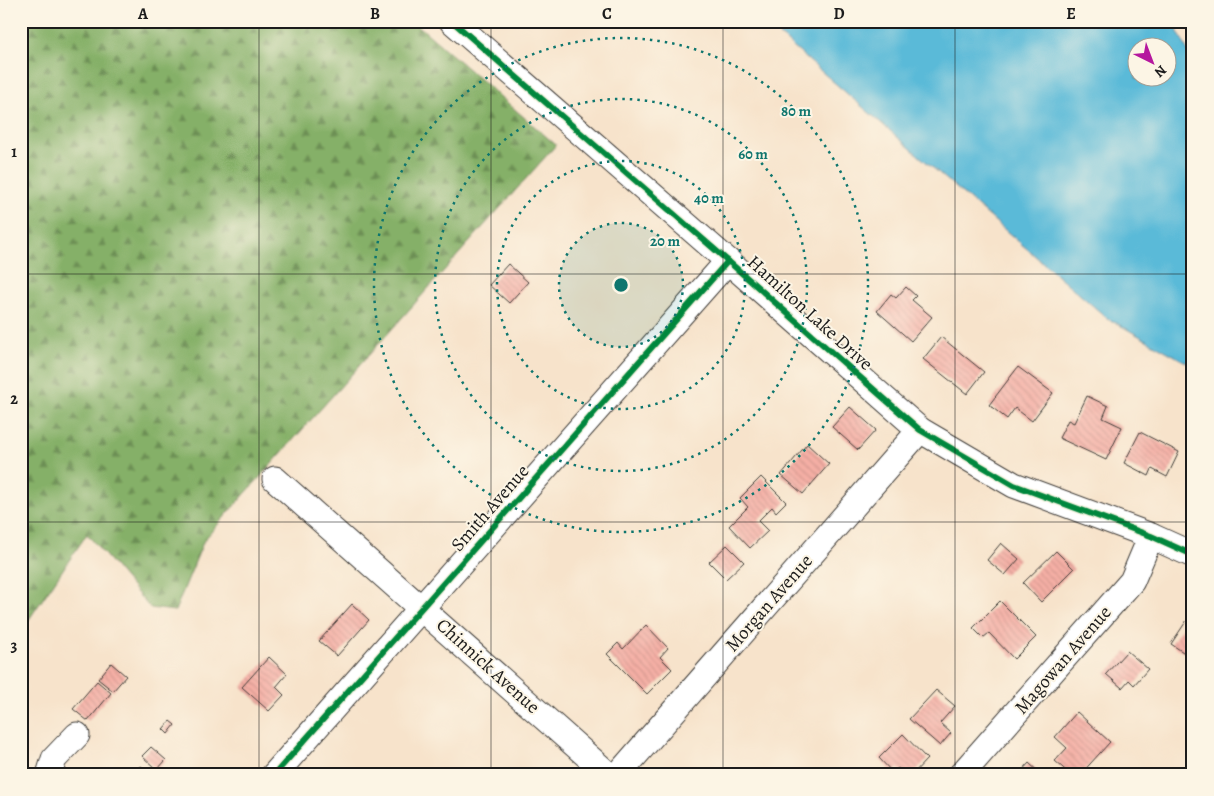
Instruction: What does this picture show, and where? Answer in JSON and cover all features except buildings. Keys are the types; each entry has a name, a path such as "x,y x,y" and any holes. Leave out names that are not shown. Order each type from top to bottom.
{"street":[{"name":"Hamilton Lake Drive","path":"452,21 920,430 1014,485 1151,536 1193,555"},
{"name":"Smith Avenue","path":"274,775 728,261"},
{"name":"Morgan Avenue","path":"618,775 920,430"},
{"name":"Chinnick Avenue","path":"275,479 610,775"},
{"name":"Magowan Avenue","path":"962,775 1132,581 1151,536"},
{"path":"49,775 54,759 77,735"}],"green space":[{"path":"21,21 413,21 556,145 204,540 175,611 150,608 87,534 21,631"}],"water":[{"path":"763,21 1170,21 1174,24 1193,61 1193,366 1107,318"}],"cycle path":[{"path":"452,21 920,430 1014,485 1151,536 1193,555"},
{"path":"274,775 728,261"}]}
